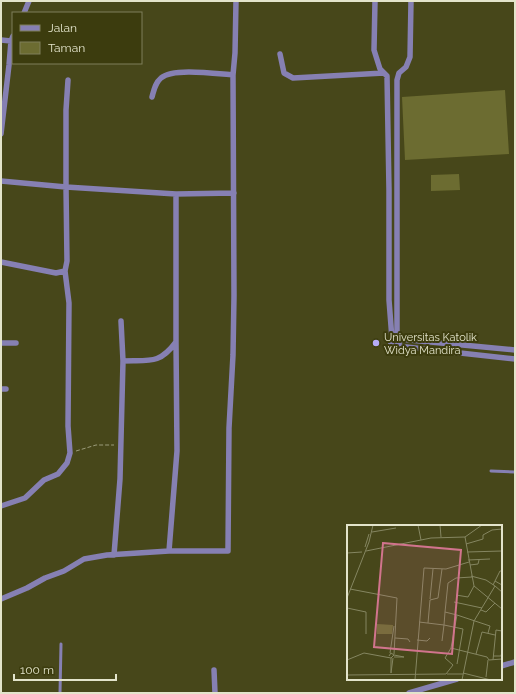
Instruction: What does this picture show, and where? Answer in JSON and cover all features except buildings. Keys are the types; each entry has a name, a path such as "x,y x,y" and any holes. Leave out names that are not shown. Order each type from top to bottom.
{"street":[{"path":"24,12 30,1"},
{"path":"1,599 27,588 84,559 168,551 228,551 229,428 233,355 233,75 236,1"},
{"path":"375,1 374,50 380,69 387,76 389,300 396,338 400,343 397,346 515,359"},
{"path":"396,338 397,80 399,73 406,67 410,57 410,1"},
{"path":"1,40 12,38 1,134"},
{"path":"280,54 284,72 293,78 384,73"},
{"path":"152,97 156,84 162,77 174,72 233,75"},
{"path":"1,506 25,498 44,480 58,474 66,463 70,454 68,426 69,303 65,271 67,261 66,110 68,80"},
{"path":"1,181 176,194 234,193"},
{"path":"168,551 177,451 176,194"},
{"path":"1,262 56,273 65,271"},
{"path":"114,555 120,479 123,361 121,320"},
{"path":"396,338 515,350"},
{"path":"123,361 154,361 166,354 176,342"},
{"path":"1,343 16,343"},
{"path":"502,666 515,662"},
{"path":"214,670 214,693"},
{"path":"409,693 454,680"}],"lane":[{"path":"491,471 515,472"},
{"path":"60,693 61,644"}],"path":[{"path":"70,454 96,445 120,446"}],"green space":[{"path":"505,90 509,154 405,160 402,97"},
{"path":"459,174 460,190 431,191 431,175"}],"place":[{"name":"Universitas Katolik Widya Mandira","path":"376,343"}]}
